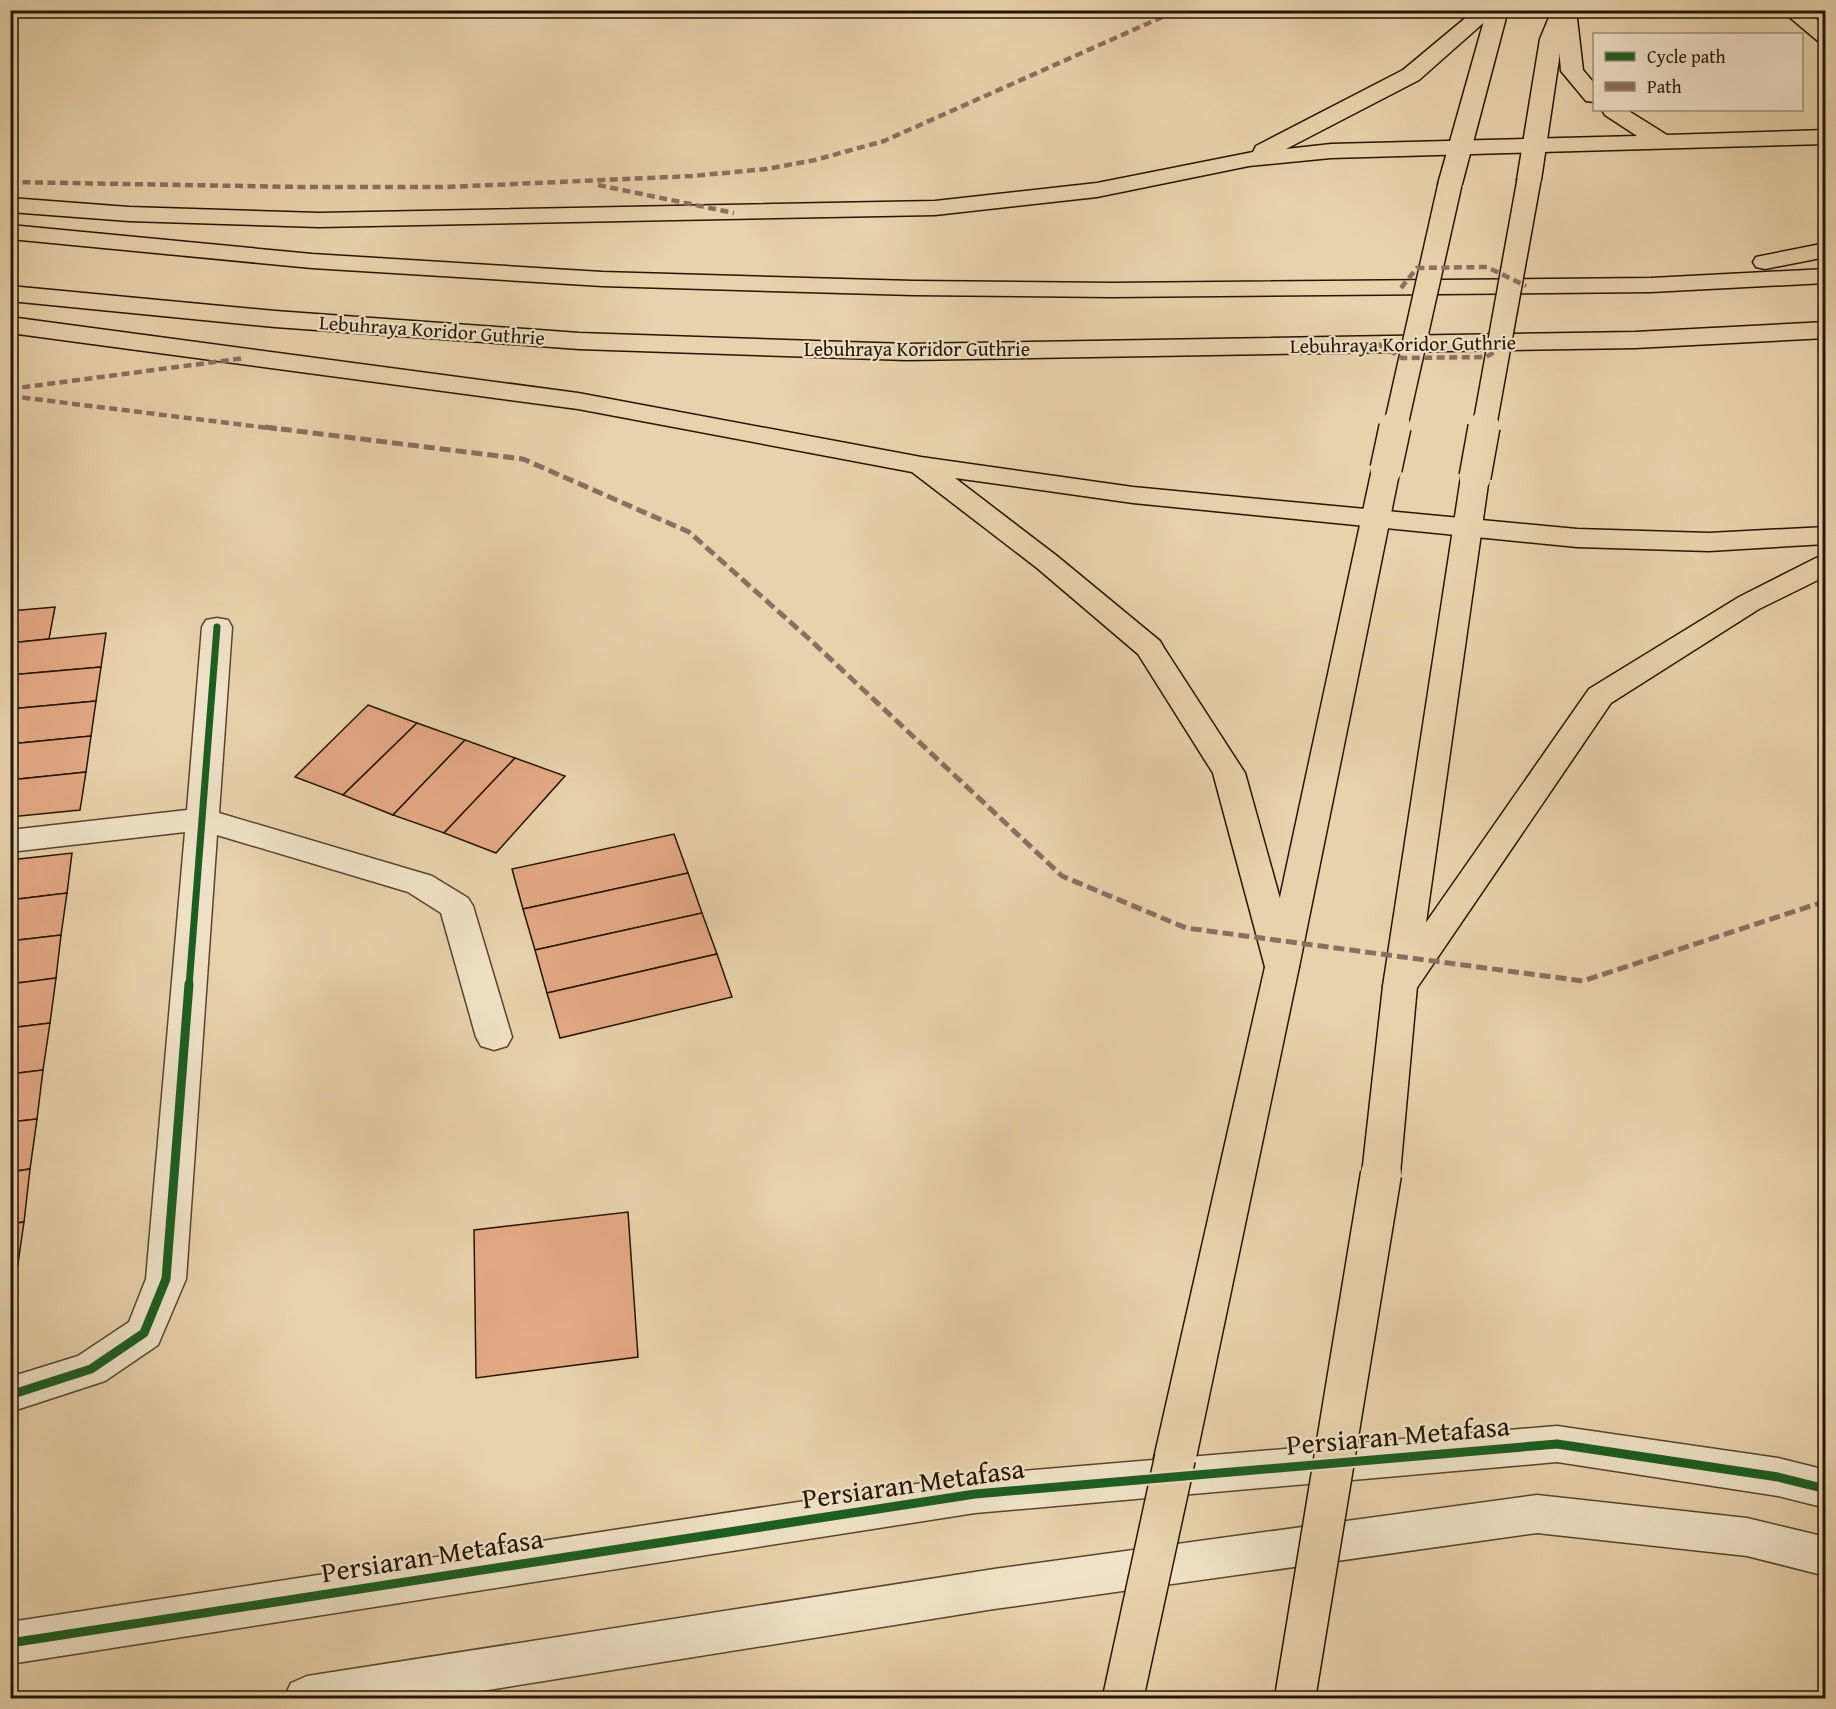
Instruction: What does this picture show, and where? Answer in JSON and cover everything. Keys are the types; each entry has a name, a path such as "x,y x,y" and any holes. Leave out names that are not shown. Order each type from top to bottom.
{"main road":[{"path":"1249,159 1411,75 1488,10"},
{"path":"1123,1698 1282,967 1386,469 1459,147 1498,10"},
{"path":"1565,10 1572,71 1593,95"},
{"path":"1295,1698 1381,1174 1400,986 1467,526 1529,180 1551,39 1565,10"},
{"path":"1791,10 1826,38"},
{"path":"1615,111 1663,142"},
{"path":"10,205 129,214 319,220 935,208 1097,190 1249,159 1331,152 1826,137"},
{"path":"10,232 312,261 602,279 913,288 1112,291 1651,285 1826,276"},
{"path":"1651,285 1826,250"},
{"name":"Lebuhraya Koridor Guthrie","path":"10,293 275,319 579,341 907,352 1635,340 1826,330"},
{"path":"10,325 578,401 921,465 1133,495 1577,538 1709,542 1806,538 1826,535"},
{"path":"921,465 1047,562 1149,648 1229,772 1282,967"},
{"path":"1400,986 1600,696 1749,603 1826,564"}],"street":[{"path":"10,1395 91,1369 144,1334 166,1280 217,627"},
{"path":"10,841 202,819 420,884 456,906 494,1037"},
{"name":"Persiaran Metafasa","path":"10,1643 975,1494 1438,1454 1557,1444 1778,1477 1826,1489"},
{"path":"307,1698 994,1589 1536,1514 1747,1537 1826,1557"}],"building":[{"path":"55,607 49,639 10,643 10,611"},
{"path":"106,633 101,667 10,675 10,643"},
{"path":"101,667 96,701 10,709 10,675"},
{"path":"96,701 91,736 10,744 10,709"},
{"path":"368,705 417,723 343,795 295,777"},
{"path":"417,723 465,740 393,815 343,795"},
{"path":"91,736 86,772 10,780 10,744"},
{"path":"465,740 515,758 444,833 393,815"},
{"path":"515,758 565,776 496,853 444,833"},
{"path":"86,772 80,810 10,817 10,780"},
{"path":"674,834 688,873 523,909 512,869"},
{"path":"72,853 67,893 10,900 10,860"},
{"path":"688,873 702,913 535,950 523,909"},
{"path":"67,893 61,935 10,941 10,900"},
{"path":"702,913 717,954 547,993 535,950"},
{"path":"61,935 56,978 10,984 10,941"},
{"path":"717,954 732,997 560,1038 547,993"},
{"path":"56,978 50,1023 10,1028 10,984"},
{"path":"50,1023 43,1070 10,1074 10,1028"},
{"path":"43,1070 37,1119 10,1122 10,1074"},
{"path":"37,1119 30,1169 10,1172 10,1122"},
{"path":"30,1169 24,1222 10,1224 10,1172"},
{"path":"628,1212 638,1357 476,1378 474,1230"},
{"path":"24,1222 16,1277 10,1277 10,1224"}],"marked path":[{"path":"10,182 229,187 447,187 692,176 766,169 815,160 884,141 1178,10"},
{"path":"598,185 734,213"},
{"path":"1401,288 1417,268 1487,267 1526,286"},
{"path":"1378,344 1402,358 1486,357 1512,342"},
{"path":"10,389 245,358"},
{"path":"10,396 523,459 689,532 806,636 1062,876 1186,928 1583,981 1826,901"}],"cycle path":[{"path":"10,1395 91,1369 144,1333 166,1279 217,627"},
{"path":"10,1643 975,1494 1557,1444 1778,1477 1826,1489"}]}
